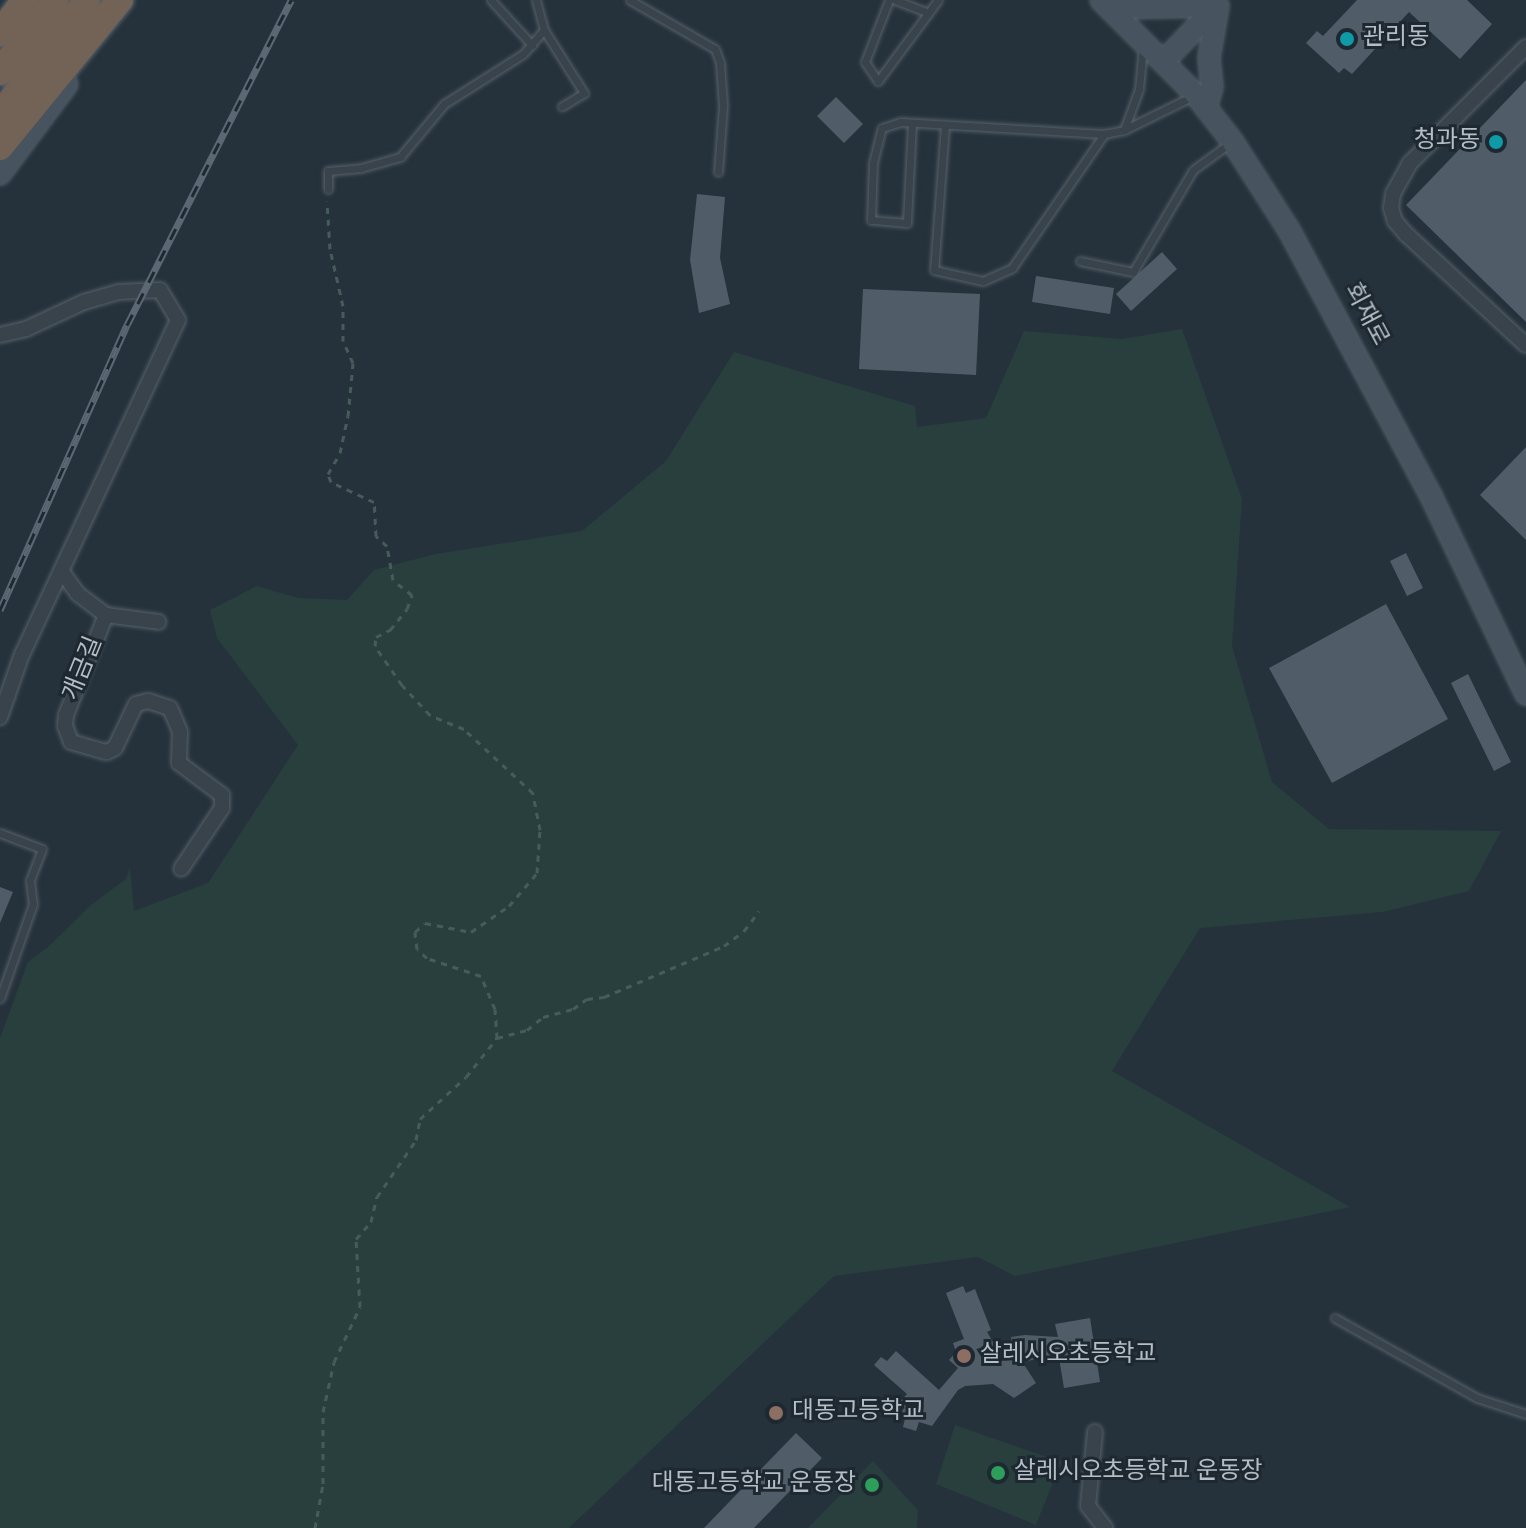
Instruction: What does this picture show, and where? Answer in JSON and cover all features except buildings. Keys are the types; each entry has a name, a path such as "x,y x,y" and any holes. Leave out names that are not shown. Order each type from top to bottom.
{"highway":[{"path":"0,33 25,0"},
{"path":"0,72 55,0"},
{"path":"0,115 87,0"},
{"path":"0,147 120,0"}],"main road":[{"path":"0,174 129,0"},
{"path":"1105,4 1220,3"},
{"path":"1164,61 1220,3"},
{"path":"1201,101 1212,87 1209,58 1220,3"},
{"name":"회재로","path":"1105,4 1201,101 1232,141 1312,270 1431,496 1526,694"}],"street":[{"path":"1526,47 1410,163 1393,194 1391,208 1395,221 1406,234 1526,345"},
{"path":"0,335 26,329 84,302 118,292 160,290 178,320 22,654 0,717"},
{"name":"개금길","path":"62,572 78,594 106,615 66,715 67,735 71,742 107,752 115,748 136,704 148,701 170,708 180,732 179,763 224,800 222,808 181,869"},
{"path":"106,615 159,622"},
{"path":"1095,1432 1088,1506 1105,1528"}],"lane":[{"path":"491,0 532,45"},
{"path":"536,0 544,30 584,93 562,106"},
{"path":"630,0 715,49 720,63 723,106 718,172"},
{"path":"927,12 892,0 865,62 878,81 938,0"},
{"path":"328,189 328,171 361,168 400,157 444,104 505,67 532,45 544,30"},
{"path":"1124,130 1139,89 1143,41"},
{"path":"912,123 907,223 871,220 873,163 882,128 912,123 1104,134 1124,130 1201,101"},
{"path":"945,125 934,270 983,281 1012,268 1104,134"},
{"path":"1080,261 1133,272 1193,170 1232,141"},
{"path":"0,833 42,849 30,881 33,904 0,998"},
{"path":"1335,1318 1477,1398 1526,1414"}],"path":[{"path":"328,189 330,249 343,306 343,341 353,363 348,416 340,453 328,474 331,482 374,502 376,536 387,546 393,580 412,595 407,609 390,630 376,637 375,646 402,685 430,715 464,729 533,793 540,830 537,873 509,906 471,932 425,923 415,932 417,949 427,958 481,976 495,1009 497,1038"},
{"path":"315,1528 323,1484 323,1412 334,1362 360,1307 356,1239 371,1222 377,1197 416,1140 420,1119 466,1077 497,1038 527,1030 543,1017 573,1009 587,999 604,997 724,946 744,931 759,911"}],"green space":[{"path":"1182,329 1242,499 1232,646 1272,782 1329,829 1501,831 1469,891 1382,912 1200,928 1112,1071 1350,1207 1015,1276 978,1257 834,1276 569,1528 0,1528 0,1038 28,962 91,905 126,879 130,867 134,911 208,883 298,745 217,638 210,610 257,586 298,598 347,600 374,570 436,554 582,531 666,461 734,352 915,406 917,427 986,418 1024,331 1122,339"},
{"name":"살레시오초등학교 운동장","path":"955,1425 1061,1462 1036,1525 936,1484"},
{"name":"대동고등학교 운동장","path":"873,1461 918,1510 917,1528 808,1528"}],"railway":[{"path":"0,610 127,325 291,0"}],"place":[{"name":"관리동","path":"1347,39"},
{"name":"청과동","path":"1496,142"},
{"name":"살레시오초등학교","path":"964,1356"},
{"name":"대동고등학교","path":"776,1413"},
{"name":"살레시오초등학교 운동장","path":"998,1473"},
{"name":"대동고등학교 운동장","path":"872,1485"}]}
